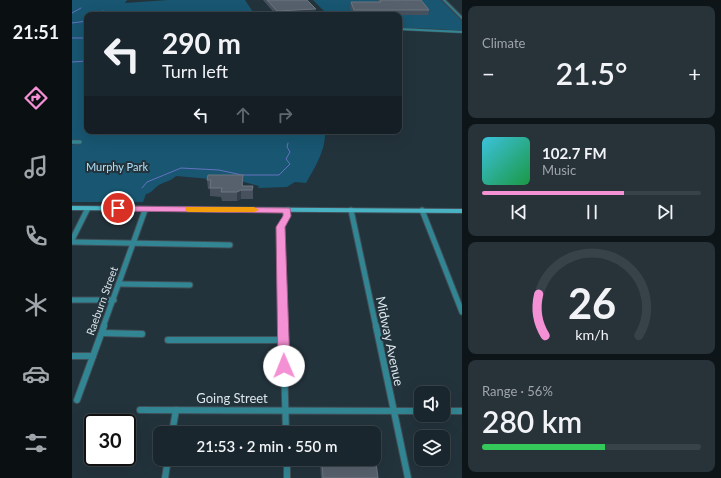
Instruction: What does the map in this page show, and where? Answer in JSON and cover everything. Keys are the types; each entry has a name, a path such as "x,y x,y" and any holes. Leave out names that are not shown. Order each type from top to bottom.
{"main road":[{"path":"72,208 462,211"}],"street":[{"path":"444,0 462,18"},
{"path":"402,29 462,33"},
{"path":"72,142 80,142"},
{"path":"88,208 72,241 230,245"},
{"name":"Raeburn Street","path":"77,400 146,208"},
{"path":"286,426 280,227 287,216 288,210"},
{"name":"Midway Avenue","path":"351,210 408,478"},
{"path":"422,210 462,312"},
{"path":"119,284 190,285"},
{"path":"72,300 114,300"},
{"path":"102,333 142,334"},
{"path":"168,340 284,340"},
{"path":"72,356 93,356"},
{"name":"Going Street","path":"140,410 414,410"},
{"path":"173,426 176,410"},
{"path":"450,411 462,411"},
{"path":"165,478 167,466"},
{"path":"287,466 287,478"}],"green space":[{"name":"Murphy Park","path":"72,0 127,0 125,3 168,0 245,0 253,12 84,12 84,134 325,134 322,152 306,183 295,182 287,187 258,188 259,186 244,182 176,176 159,185 150,193 146,194 143,202 72,202 72,145 82,141 72,141"},
{"path":"313,0 441,0 462,21 462,31 402,28 402,12 325,12"}],"building":[{"path":"267,0 307,0 316,9 277,11"},
{"path":"380,0 421,0 429,10 354,10 351,2 381,2"},
{"path":"208,175 243,175 242,186 253,186 252,190 221,192 222,188 210,188 211,180 207,180"},
{"path":"322,466 376,466 378,478 323,478"}],"waterway":[{"path":"72,13 81,8"},
{"path":"72,23 84,21"},
{"path":"72,38 84,38"},
{"path":"72,62 84,61"},
{"path":"142,188 147,182 181,168 219,170 242,175 279,175 290,164 286,159 290,152 287,147 288,143"}],"slow traffic":[{"path":"189,209 254,210"}],"route":[{"path":"118,208 288,210 288,214 280,227 284,366"}]}
